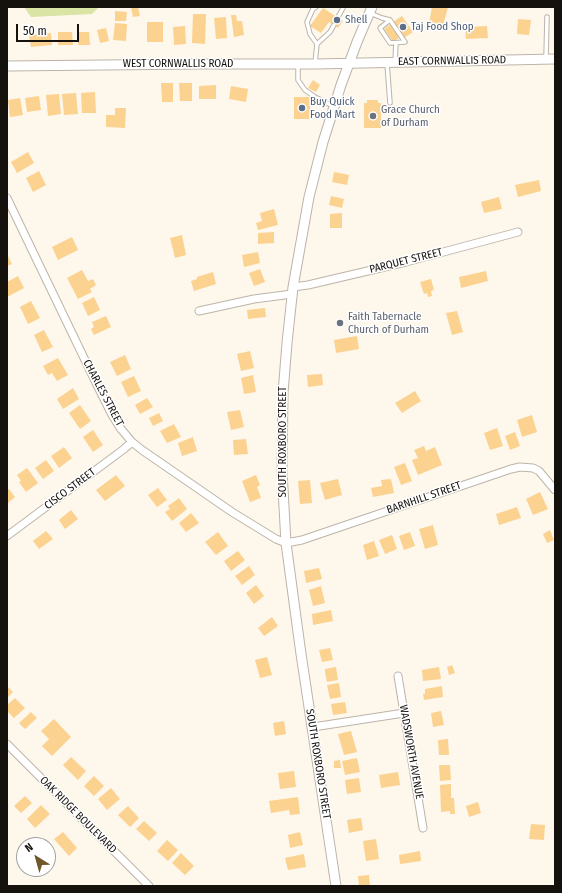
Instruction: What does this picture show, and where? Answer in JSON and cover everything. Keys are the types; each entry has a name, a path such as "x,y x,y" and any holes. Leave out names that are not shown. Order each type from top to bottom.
{"street":[{"name":"SOUTH ROXBORO STREET","path":"336,886 286,543 282,471 282,401 292,291 309,197 334,106 370,10"},
{"name":"EAST CORNWALLIS ROAD","path":"349,63 551,59"},
{"name":"WEST CORNWALLIS ROAD","path":"7,66 349,63"},
{"name":"CHARLES STREET","path":"7,198 112,415 121,429 132,442 148,455 232,512 276,539 286,543"},
{"name":"PARQUET STREET","path":"199,311 292,291 308,285 406,262 518,232"},
{"name":"CISCO STREET","path":"7,536 132,442"},
{"name":"BARNHILL STREET","path":"286,543 302,540 516,468 527,467 539,471 555,490"},
{"name":"WADSWORTH AVENUE","path":"398,676 423,828"},
{"path":"313,727 404,714"},
{"name":"OAK RIDGE BOULEVARD","path":"7,744 149,886"}],"lane":[{"path":"315,64 317,44 310,34 308,22 312,9 316,7"},
{"path":"338,17 342,7"},
{"path":"370,10 382,18 390,20 405,42 390,43 380,28 390,20"},
{"path":"548,17 551,59"},
{"path":"317,44 330,32 334,25"},
{"path":"390,103 391,62 396,43"},
{"path":"298,64 298,80 305,90 334,106"}],"green space":[{"path":"24,7 99,7 92,14 31,17"}],"building":[{"path":"131,7 138,7 140,16 133,17"},
{"path":"432,7 448,7 443,26 429,24"},
{"path":"323,8 343,21 338,28 329,22 321,33 310,26"},
{"path":"115,11 127,12 126,21 115,21"},
{"path":"193,14 206,14 205,44 192,43"},
{"path":"231,15 236,15 237,21 242,21 244,35 234,37"},
{"name":"Taj Food Shop","path":"402,16 413,32 404,38 393,22"},
{"path":"226,17 227,38 216,39 214,18"},
{"path":"518,19 531,20 529,35 517,34"},
{"path":"147,22 163,22 163,42 147,42"},
{"path":"115,23 127,24 126,41 113,40"},
{"path":"391,24 400,37 393,42 384,29"},
{"path":"185,26 186,44 174,45 173,27"},
{"path":"487,26 488,38 466,39 465,27"},
{"path":"106,28 109,41 100,43 97,30"},
{"path":"58,32 72,32 73,45 58,45"},
{"path":"78,32 89,32 90,45 78,45"},
{"path":"51,33 52,45 31,47 29,35"},
{"path":"313,80 320,85 316,92 308,88"},
{"path":"161,83 173,83 173,102 162,102"},
{"path":"179,83 192,83 192,101 180,101"},
{"path":"216,85 216,99 199,99 199,86"},
{"path":"231,86 248,89 246,102 229,99"},
{"path":"95,92 96,113 82,113 81,93"},
{"path":"76,93 78,114 64,115 62,94"},
{"path":"59,94 61,114 48,116 46,95"},
{"path":"39,96 41,110 27,112 25,98"},
{"name":"Buy Quick Food Mart","path":"294,97 310,97 310,119 294,119"},
{"path":"20,98 23,115 10,117 8,100"},
{"name":"Grace Church of Durham","path":"367,100 378,100 378,103 381,103 381,128 364,128 364,103 367,103"},
{"path":"115,108 126,108 125,128 106,127 106,115 115,115"},
{"path":"28,152 34,163 17,173 11,162"},
{"path":"39,171 46,185 33,192 26,178"},
{"path":"334,172 349,175 347,185 332,182"},
{"path":"539,180 541,191 518,197 515,185"},
{"path":"331,196 344,199 342,208 329,205"},
{"path":"499,197 502,209 484,213 481,202"},
{"path":"274,209 278,225 258,230 256,223 262,221 260,213"},
{"path":"342,213 342,228 330,228 330,214"},
{"path":"274,232 274,243 258,244 258,233"},
{"path":"182,235 186,255 175,258 170,238"},
{"path":"72,237 78,250 58,260 52,247"},
{"path":"258,252 260,263 244,267 242,255"},
{"path":"7,254 12,264 7,266"},
{"path":"260,269 265,282 254,286 249,273"},
{"path":"82,270 88,281 93,279 96,285 90,289 92,292 78,299 67,278"},
{"path":"486,271 488,281 461,288 459,277"},
{"path":"213,272 216,284 194,291 191,281 197,279 197,277"},
{"path":"18,276 24,288 7,297 7,282"},
{"path":"431,279 434,290 431,291 432,296 428,297 427,293 424,294 420,282"},
{"path":"94,297 100,310 88,316 82,303"},
{"path":"31,301 40,318 28,324 20,307"},
{"path":"265,308 266,317 248,319 247,310"},
{"path":"457,311 463,332 452,335 446,313"},
{"path":"106,316 111,327 94,335 91,329 94,327 92,322"},
{"path":"44,330 53,347 42,352 34,335"},
{"path":"357,336 359,349 336,353 334,340"},
{"path":"250,351 254,368 241,371 237,354"},
{"path":"125,355 131,369 117,376 110,362"},
{"path":"58,358 68,375 57,381 52,373 48,375 43,366"},
{"path":"322,374 323,385 308,387 307,375"},
{"path":"253,375 256,392 244,394 241,378"},
{"path":"134,376 141,391 128,397 121,382"},
{"path":"73,388 79,399 63,409 57,399"},
{"path":"415,391 421,401 402,413 395,403"},
{"path":"147,398 153,407 140,414 135,405"},
{"path":"80,405 91,421 80,429 69,413"},
{"path":"240,410 244,427 231,430 227,412"},
{"path":"159,413 163,421 153,426 149,418"},
{"path":"532,415 537,432 522,437 517,420"},
{"path":"174,424 181,437 167,443 160,431"},
{"path":"497,428 503,446 490,450 484,433"},
{"path":"93,430 103,445 93,452 83,437"},
{"path":"515,432 520,446 510,450 505,436"},
{"path":"193,437 197,451 182,456 178,443"},
{"path":"246,439 248,454 234,455 233,440"},
{"path":"424,446 426,451 435,447 442,465 418,475 412,460 418,458 414,450"},
{"path":"64,447 72,458 59,468 51,456"},
{"path":"46,460 54,471 43,479 35,468"},
{"path":"405,463 412,481 401,485 394,467"},
{"path":"27,468 38,483 26,492 19,482 21,481 17,475"},
{"path":"116,475 125,486 105,501 96,490"},
{"path":"256,475 260,485 257,487 261,498 250,502 242,481"},
{"path":"338,479 342,495 325,500 320,483"},
{"path":"391,479 394,493 373,497 371,488 382,486 381,480"},
{"path":"310,480 312,503 300,504 298,481"},
{"path":"158,488 167,500 157,507 148,495"},
{"path":"9,489 15,497 7,504 7,490"},
{"path":"540,492 548,509 533,515 526,499"},
{"path":"179,498 187,509 172,521 165,512 170,509 168,506"},
{"path":"517,507 521,518 499,525 496,514"},
{"path":"71,510 78,519 65,529 59,520"},
{"path":"191,513 199,523 186,532 179,523"},
{"path":"433,525 438,545 425,549 419,529"},
{"path":"550,530 554,540 547,543 543,534"},
{"path":"46,531 53,539 39,549 33,541"},
{"path":"218,532 228,546 216,555 205,542"},
{"path":"410,532 415,546 404,550 399,536"},
{"path":"392,535 397,549 385,554 379,540"},
{"path":"374,541 379,556 367,560 363,545"},
{"path":"238,551 245,560 231,571 224,561"},
{"path":"249,566 255,575 242,585 235,576"},
{"path":"319,568 322,579 306,583 304,571"},
{"path":"256,585 264,596 254,604 246,593"},
{"path":"321,586 325,603 313,606 309,590"},
{"path":"331,610 333,621 313,625 312,614"},
{"path":"272,617 278,626 264,636 258,628"},
{"path":"330,648 333,660 322,662 319,650"},
{"path":"267,657 272,675 260,678 255,660"},
{"path":"452,665 455,673 449,675 447,667"},
{"path":"336,667 338,680 327,682 325,669"},
{"path":"439,667 441,679 423,681 422,670"},
{"path":"339,683 341,697 330,699 327,685"},
{"path":"7,686 13,692 7,698"},
{"path":"442,686 443,697 424,700 423,694 425,694 425,689"},
{"path":"15,698 25,708 14,718 7,711 7,705"},
{"path":"345,702 347,713 333,715 331,704"},
{"path":"441,711 444,725 433,727 431,713"},
{"path":"31,712 37,718 25,729 19,723"},
{"path":"54,719 71,737 52,756 42,746 49,739 41,731"},
{"path":"284,721 286,734 275,736 273,723"},
{"path":"351,731 357,752 344,755 338,734"},
{"path":"448,739 449,755 439,755 438,740"},
{"path":"71,757 86,771 78,780 63,765"},
{"path":"357,758 360,772 345,775 342,761"},
{"path":"340,760 341,768 334,768 334,761"},
{"path":"439,765 450,765 451,780 440,781"},
{"path":"294,771 296,787 280,789 278,773"},
{"path":"398,772 400,785 381,788 379,775"},
{"path":"94,776 104,786 94,796 84,786"},
{"path":"359,778 361,792 347,794 345,780"},
{"path":"451,784 451,798 454,798 455,814 450,814 450,811 441,812 440,785"},
{"path":"111,788 120,799 107,810 98,799"},
{"path":"25,796 32,803 21,813 14,806"},
{"path":"298,797 300,814 290,815 289,810 271,813 269,801"},
{"path":"478,802 481,813 469,817 466,806"},
{"path":"41,805 50,814 35,828 27,819"},
{"path":"128,806 139,818 130,827 118,815"},
{"path":"361,818 363,830 349,833 347,820"},
{"path":"144,821 157,833 149,841 136,829"},
{"path":"531,824 545,825 544,840 529,839"},
{"path":"63,832 77,848 69,856 56,841 56,837"},
{"path":"300,832 303,845 290,848 288,835"},
{"path":"376,839 379,859 366,861 363,841"},
{"path":"167,840 178,850 168,861 157,851"},
{"path":"420,851 421,861 400,864 399,855"},
{"path":"181,853 194,866 185,875 172,863"},
{"path":"304,854 306,867 288,870 285,858"},
{"path":"369,875 370,886 359,886 358,876"}],"place":[{"name":"Shell","path":"337,20"},
{"name":"Taj Food Shop","path":"403,27"},
{"name":"Buy Quick Food Mart","path":"302,108"},
{"name":"Grace Church of Durham","path":"373,116"},
{"name":"Faith Tabernacle Church of Durham","path":"340,323"}]}
